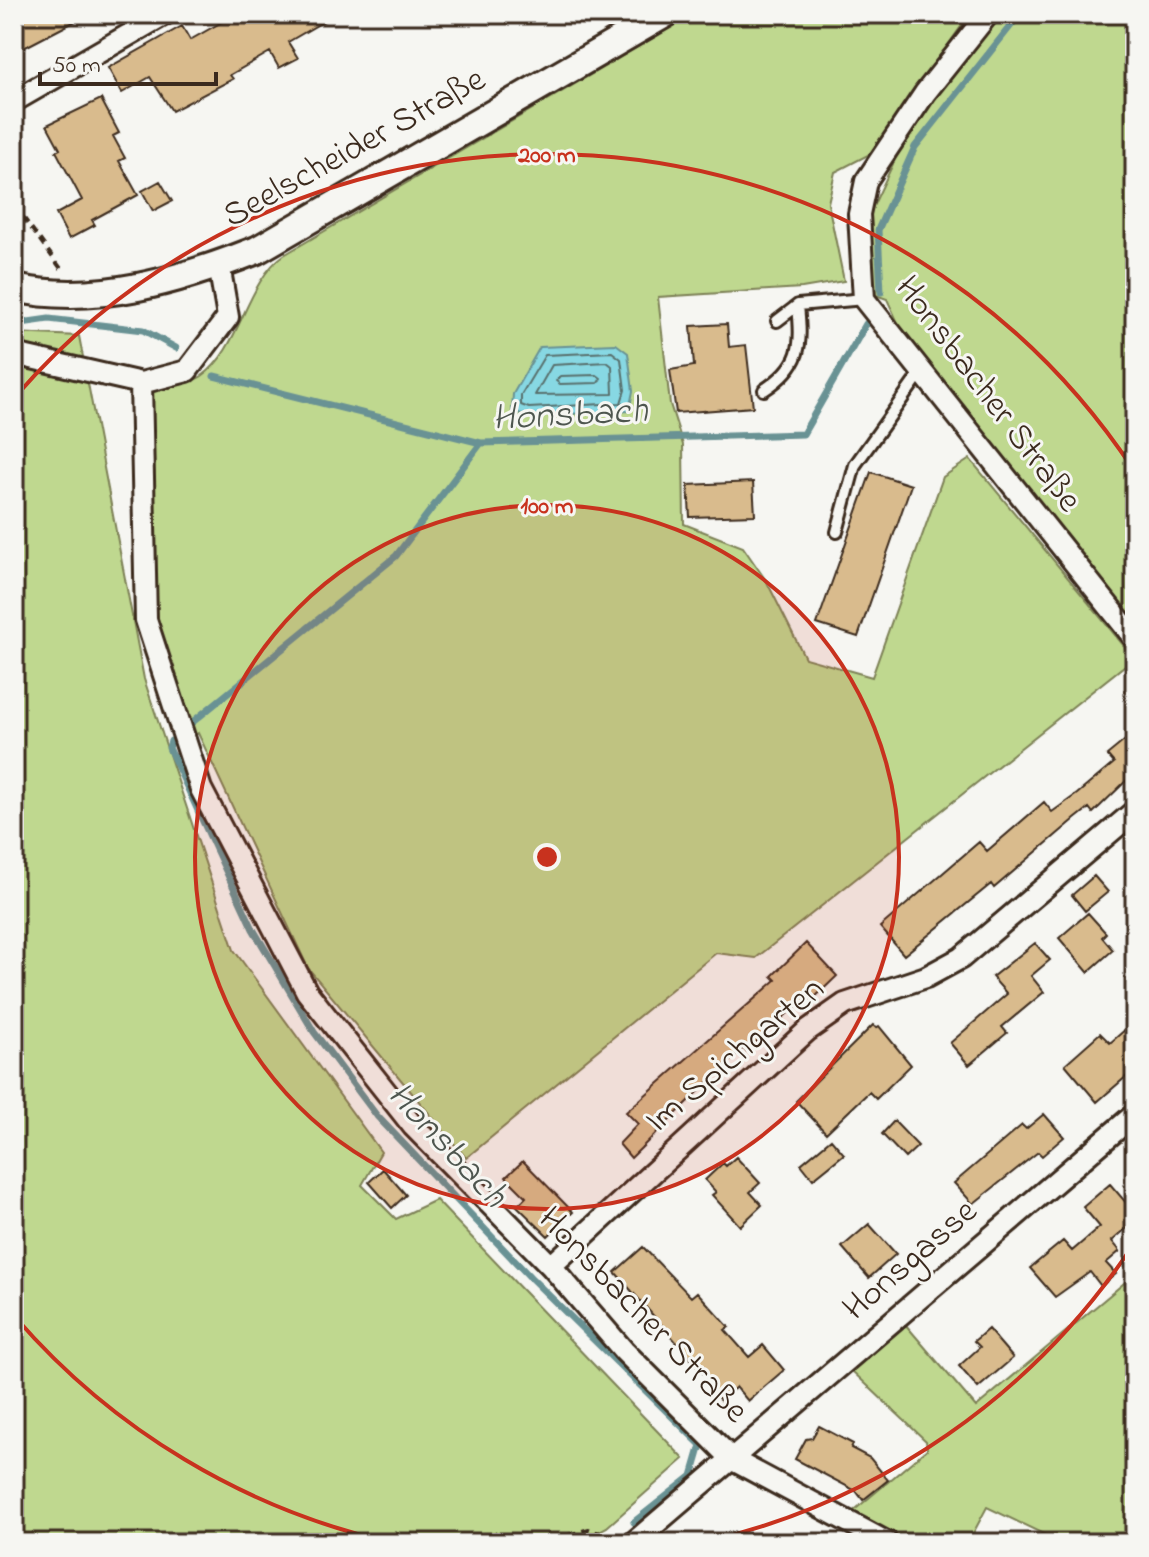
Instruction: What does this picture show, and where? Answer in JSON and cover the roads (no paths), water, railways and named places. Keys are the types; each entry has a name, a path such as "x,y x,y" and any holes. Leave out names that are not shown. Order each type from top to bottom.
{"street":[{"path":"14,101 165,14"},
{"name":"Seelscheider Straße","path":"14,288 80,292 139,287 219,265 292,231 665,14"},
{"name":"Honsbacher Straße","path":"988,14 925,93 866,181 859,214 864,299 1135,639"},
{"path":"14,354 141,383 187,371 228,317 219,265"},
{"name":"Honsbacher Straße","path":"141,383 146,620 201,789 259,907 307,992 413,1126 551,1266 624,1351 733,1460 888,1543"},
{"name":"Im Spichgarten","path":"551,1266 808,1030 845,1004 926,977 961,958 1135,811"},
{"name":"Honsgasse","path":"633,1543 1135,1114"}],"lane":[{"path":"777,321 798,305 864,299"},
{"path":"764,390 787,374 802,343 798,305"},
{"path":"837,532 855,465 922,371"}],"water":[{"path":"616,344 628,353 633,391 629,411 528,416 512,411 513,394 540,347"}],"waterway":[{"name":"Honsbach","path":"881,292 878,230 915,147 1020,14"},
{"path":"14,324 49,319 143,330 176,348"},
{"name":"Honsbach","path":"184,729 396,556 481,443 803,434 866,324"},
{"path":"214,376 481,443"},
{"name":"Honsbach","path":"171,741 169,748 253,929 314,1032 377,1116 530,1277 701,1445 692,1476 634,1522"},
{"name":"Honsbach","path":"587,1543 600,1537"}]}
